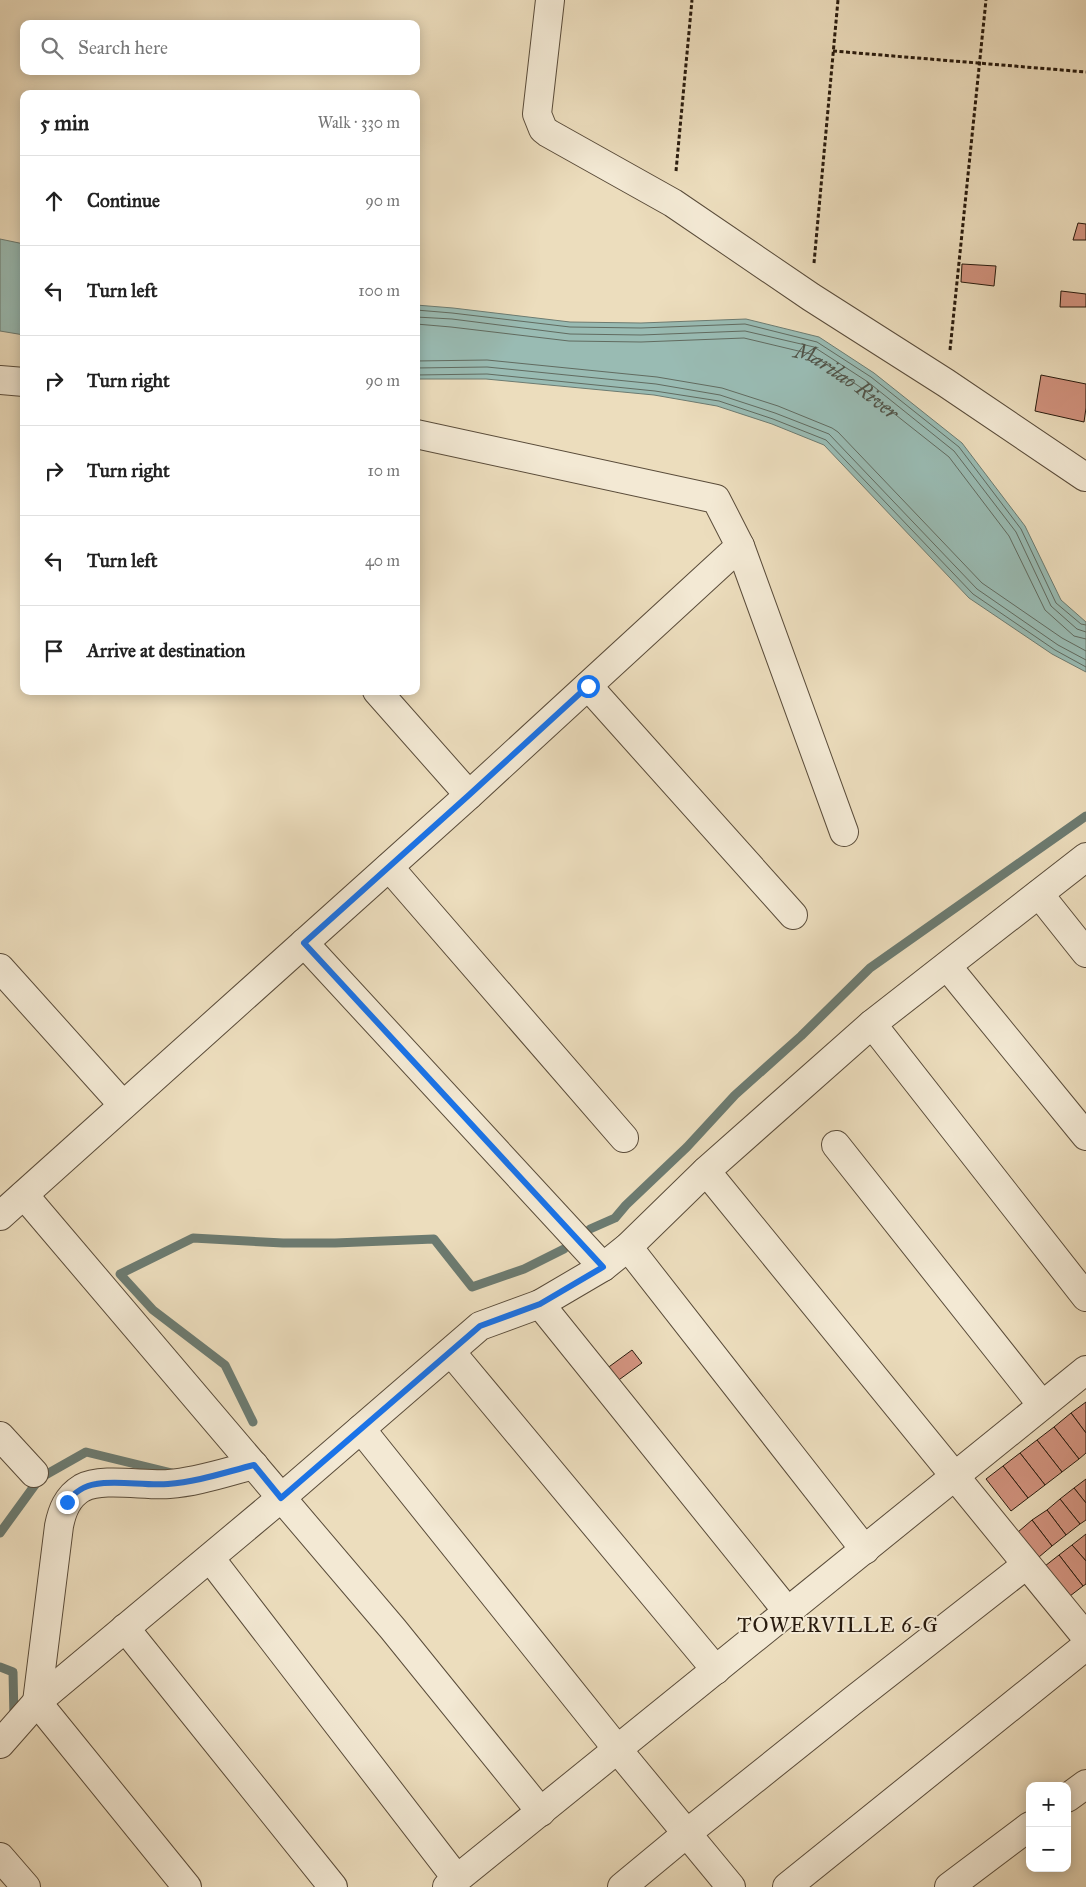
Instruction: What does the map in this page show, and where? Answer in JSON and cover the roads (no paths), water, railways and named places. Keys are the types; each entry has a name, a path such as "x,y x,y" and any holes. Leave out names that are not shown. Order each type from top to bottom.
{"street":[{"path":"550,0 537,114 543,129 672,203 811,297 946,383 1085,476"},
{"path":"0,380 20,382"},
{"path":"420,435 716,499 740,546 844,832"},
{"path":"0,1216 469,795 740,546"},
{"path":"588,686 793,915"},
{"path":"381,695 469,795"},
{"path":"0,1744 37,1702 281,1498 480,1326 540,1304 603,1267 628,1247 706,1170 872,1024 1086,856"},
{"path":"389,867 624,1138"},
{"path":"1039,894 1086,953"},
{"path":"304,943 603,1267"},
{"path":"946,966 1086,1136"},
{"path":"0,968 122,1106"},
{"path":"872,1024 1086,1297"},
{"path":"836,1145 1042,1405"},
{"path":"706,1170 1086,1637"},
{"path":"24,1195 392,1629 541,1812"},
{"path":"628,1247 865,1550"},
{"path":"540,1304 788,1612"},
{"path":"451,1352 716,1670"},
{"path":"210,1558 452,1883 1086,1370"},
{"path":"361,1429 618,1750 731,1887"},
{"path":"0,1436 34,1473"},
{"path":"187,1887 37,1702 59,1526 62,1510 75,1493 83,1487 97,1483 168,1484 192,1481 254,1465"},
{"path":"622,1887 686,1834 1026,1565"},
{"path":"125,1628 333,1887"},
{"path":"786,1887 1086,1646"},
{"path":"1071,1795 1086,1784"},
{"path":"949,1887 1029,1827"},
{"path":"0,1857 26,1887"}],"water":[{"path":"0,239 20,243 20,334 0,331"},
{"name":"Marilao River","path":"420,305 570,322 641,323 746,319 819,337 874,373 962,443 1025,526 1061,600 1086,622 1086,672 1052,654 969,598 824,445 772,424 717,406 654,395 486,379 420,379"}],"waterway":[{"path":"590,1229 615,1218 626,1205 687,1147 735,1095 801,1036 870,968 1086,816"},
{"path":"253,1422 225,1365 153,1310 120,1274 193,1238 283,1243 434,1239 472,1287 524,1269 564,1249"},
{"path":"0,1533 40,1478 86,1452 172,1473"},
{"path":"0,1667 13,1672 14,1718"}],"district":[{"name":"TOWERVILLE 6-G","path":"838,1625"}]}
